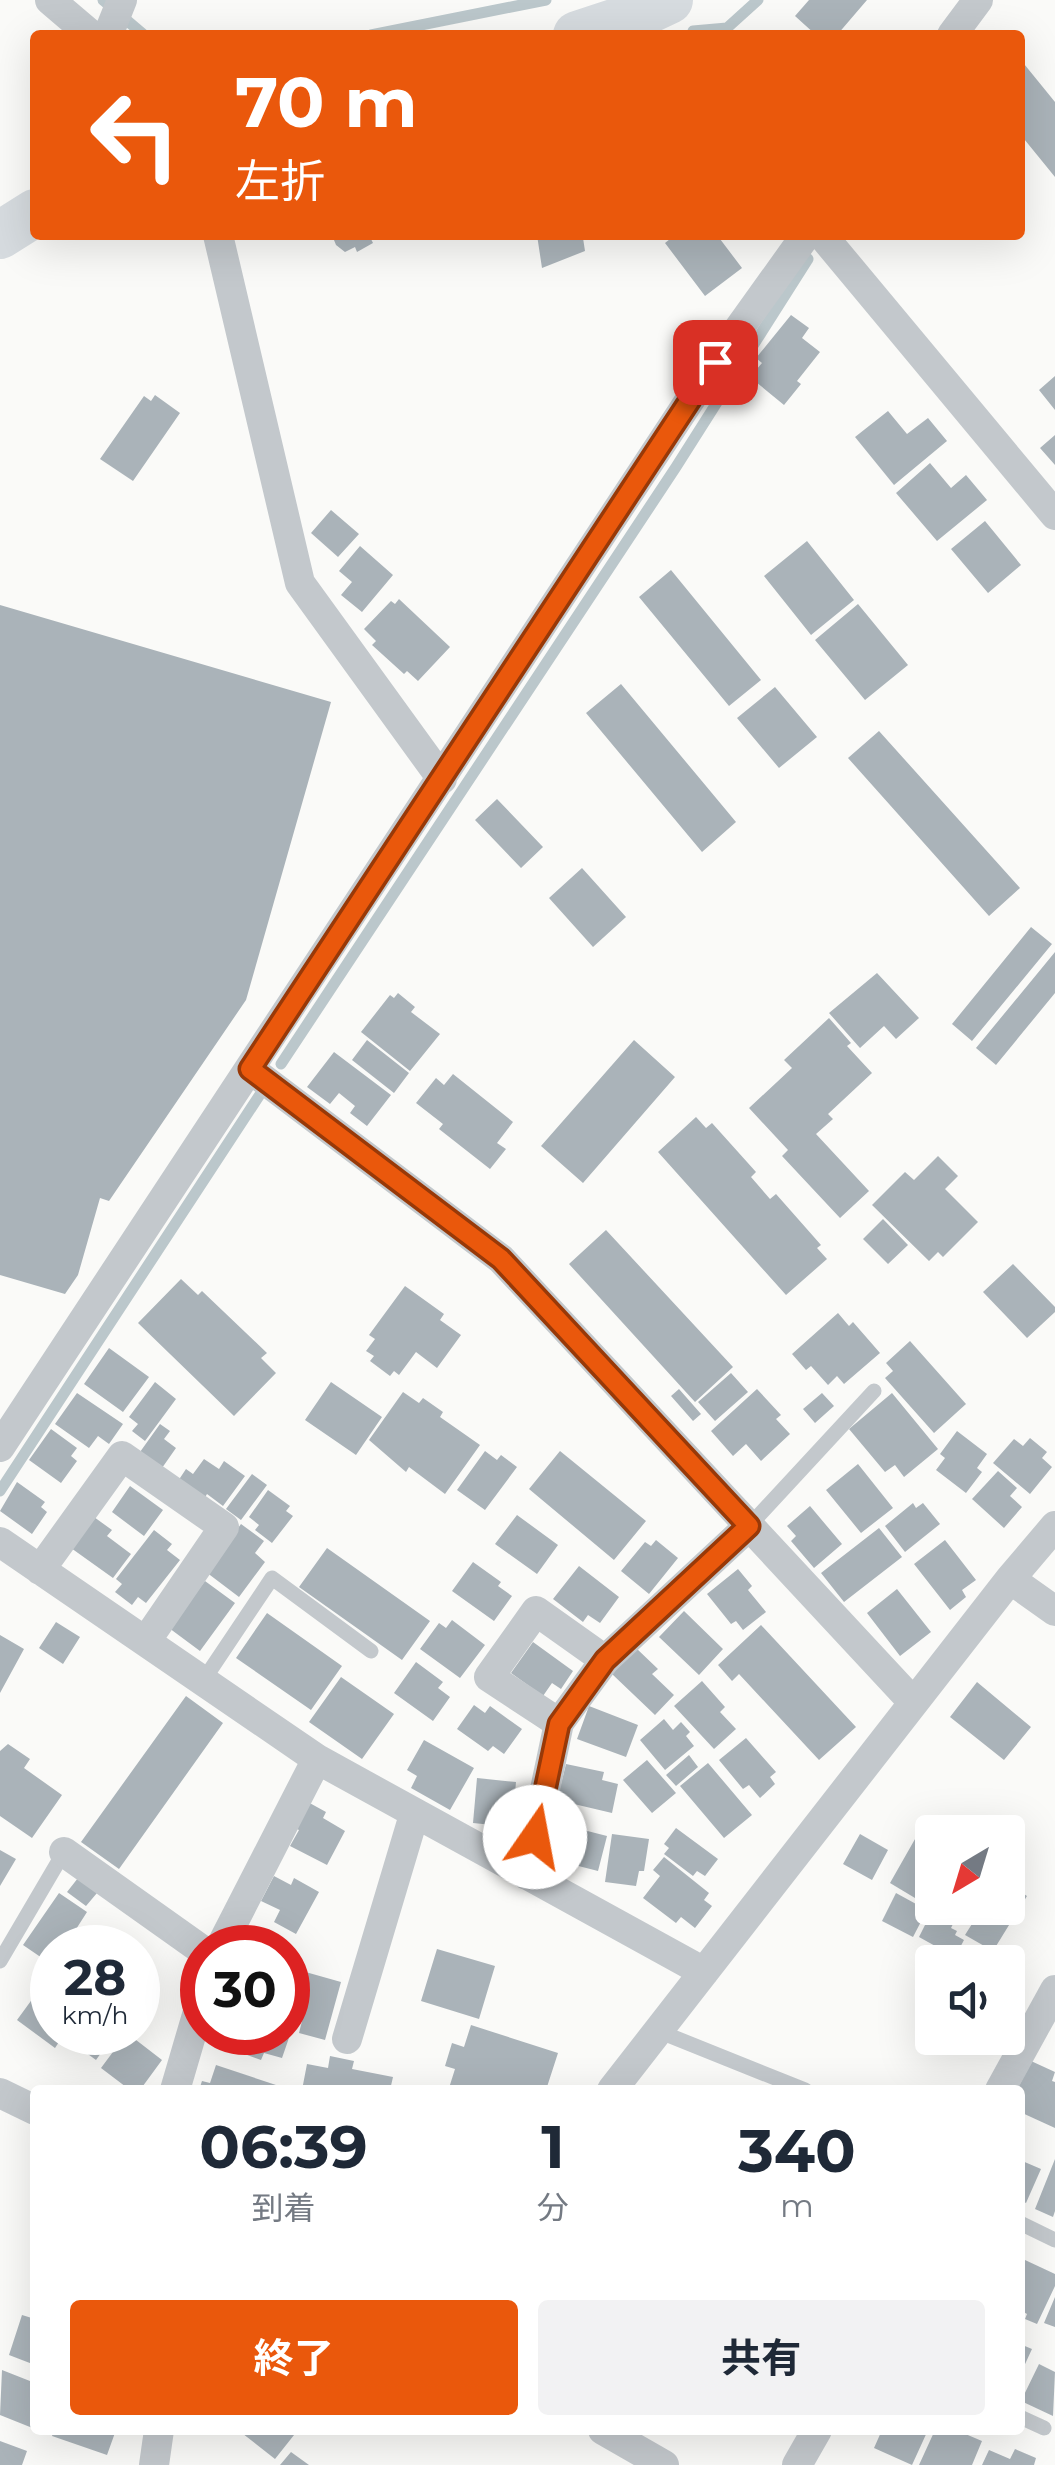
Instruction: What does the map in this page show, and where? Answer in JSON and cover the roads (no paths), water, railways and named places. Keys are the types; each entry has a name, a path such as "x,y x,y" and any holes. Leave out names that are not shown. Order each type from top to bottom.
{"main road":[{"path":"599,30 652,17"},
{"path":"0,235 30,217"}],"street":[{"path":"50,0 85,30"},
{"path":"110,30 122,0"},
{"path":"956,30 978,0"},
{"path":"219,240 300,583 442,778"},
{"path":"0,1447 715,362 802,240"},
{"path":"826,240 1055,514"},
{"path":"250,1069 501,1259 913,1702"},
{"path":"40,1570 122,1456 224,1527 146,1641"},
{"path":"527,1875 559,1724 605,1660 749,1526"},
{"path":"616,2085 1055,1526"},
{"path":"0,1542 317,1759 414,1816 704,1972"},
{"path":"1010,1579 1055,1610"},
{"path":"559,1724 489,1676 536,1610 605,1660"},
{"path":"232,1925 317,1759"},
{"path":"347,2039 414,1816"},
{"path":"64,1852 180,1934"},
{"path":"1004,2085 1045,2028 1055,1990"},
{"path":"176,2085 185,2055"},
{"path":"0,2094 30,2108"},
{"path":"154,2465 158,2435"},
{"path":"612,2435 664,2465"},
{"path":"797,2465 815,2435"}],"lane":[{"path":"749,1526 874,1391"},
{"path":"203,1681 272,1578 371,1650"},
{"path":"0,1961 64,1852"},
{"path":"658,2031 792,2085"},
{"path":"1025,2225 1055,2240"},
{"path":"1025,2419 1044,2428"}],"waterway":[{"path":"103,0 138,30"},
{"path":"396,30 546,0"},
{"path":"704,30 727,28 758,0"},
{"path":"281,1064 676,467 808,259"},
{"path":"0,1491 259,1096"}]}
